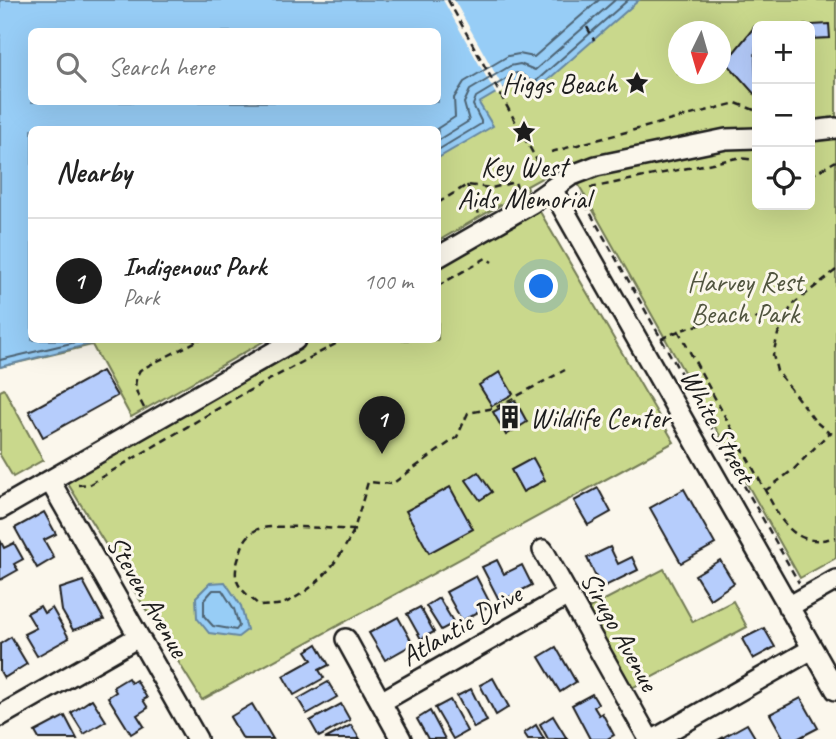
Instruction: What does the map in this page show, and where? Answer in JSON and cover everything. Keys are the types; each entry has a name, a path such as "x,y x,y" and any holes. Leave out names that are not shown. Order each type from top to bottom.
{"street":[{"path":"815,130 836,128"},
{"path":"441,255 549,183 596,166 726,139 752,138"},
{"name":"White Street","path":"549,183 836,691"},
{"path":"0,509 290,343"},
{"name":"Steven Avenue","path":"50,481 197,739"},
{"name":"Sirugo Avenue","path":"543,550 649,739"},
{"path":"788,607 836,580"},
{"name":"Atlantic Drive","path":"381,702 568,595"},
{"path":"0,716 138,637"},
{"path":"346,639 401,739"},
{"path":"655,739 813,649"}],"path":[{"path":"448,0 549,183"},
{"path":"587,27 594,40"},
{"path":"551,152 736,103 752,109"},
{"path":"752,160 737,158 579,192 800,585"},
{"path":"815,173 836,161"},
{"path":"441,201 467,184 492,188 514,182 519,194"},
{"path":"467,184 480,217"},
{"path":"441,284 486,258 492,262"},
{"path":"836,270 792,305 778,334 773,355 777,371 815,421 830,433 836,434"},
{"path":"643,348 678,330 712,321 786,317"},
{"path":"678,330 789,531 805,539 825,540 836,537"},
{"path":"145,409 135,390 135,379 140,370 193,343"},
{"path":"71,481 80,486 90,484 241,395 337,343"},
{"path":"354,530 293,527 257,529 244,541 234,571 238,586 260,606 285,604 319,582 341,558 354,530 368,482 393,484 457,437 468,413 495,408 565,370"},
{"path":"765,491 794,469 830,433"}],"green space":[{"name":"Harvey Rest Beach Park","path":"0,0 836,0 836,558 800,578 567,164 441,239 441,126 28,126 28,343 261,343 131,417 92,345 0,367"},
{"path":"539,210 674,442 202,700 65,479 305,343 441,343 441,265"},
{"path":"4,389 43,460 13,477 0,455 0,391"},
{"path":"664,569 693,622 733,601 747,627 630,689 587,609"}],"water":[{"path":"0,0 639,0 533,93 518,80 479,103 493,126 441,156 441,126 28,126 28,343 94,343 0,367"},
{"path":"225,582 241,606 247,630 238,637 209,633 197,618 196,597 210,583"}],"pier":[{"path":"443,0 454,0 505,91 497,96"}],"building":[{"path":"829,24 830,38 815,39 815,25"},
{"path":"752,30 752,91 731,68 731,56"},
{"path":"102,371 117,396 43,437 29,411"},
{"path":"500,372 513,394 492,406 479,385"},
{"name":"Wildlife Center","path":"515,400 527,422 506,435 493,412"},
{"path":"533,458 545,480 523,492 511,470"},
{"path":"478,472 492,492 480,500 466,480"},
{"path":"450,487 473,529 429,553 406,511"},
{"path":"598,488 611,512 588,525 574,501"},
{"path":"684,489 715,544 681,563 650,508"},
{"path":"44,512 56,534 44,540 54,558 37,568 15,528"},
{"path":"0,540 4,548 14,543 23,559 14,564 18,570 0,580"},
{"path":"610,547 618,564 632,557 638,570 601,588 587,558"},
{"path":"497,560 504,574 522,565 532,585 500,602 482,567"},
{"path":"720,560 734,583 710,599 695,575"},
{"path":"476,576 491,605 462,621 446,592"},
{"path":"83,581 104,620 73,630 62,611 59,589"},
{"path":"439,598 454,623 441,630 426,606"},
{"path":"40,606 44,613 52,608 69,638 37,656 24,634 36,628 27,613"},
{"path":"420,607 434,632 421,639 407,614"},
{"path":"398,617 413,644 385,660 369,633"},
{"path":"764,628 775,647 753,659 742,639"},
{"path":"11,637 27,664 4,678 0,671 0,644"},
{"path":"317,644 329,665 319,670 324,678 294,695 283,676 312,660 306,651"},
{"path":"556,647 576,682 560,692 539,657"},
{"path":"128,678 131,683 136,680 147,698 143,700 148,708 137,715 144,726 131,734 108,697 116,692 113,687"},
{"path":"493,678 509,707 496,715 480,685"},
{"path":"328,682 337,697 307,714 298,699"},
{"path":"471,689 487,721 474,728 457,696"},
{"path":"592,694 598,704 594,707 599,715 602,713 614,735 607,739 590,739 572,705"},
{"path":"801,698 818,728 797,739 784,739 770,714"},
{"path":"92,699 106,721 84,734 71,713"},
{"path":"450,700 467,731 453,739 435,708"},
{"path":"252,704 273,739 243,739 230,717"},
{"path":"341,704 350,720 319,737 310,721"},
{"path":"430,711 445,739 428,739 417,719"},
{"path":"65,716 77,739 39,739 35,732"},
{"path":"553,716 567,739 548,739 540,724"},
{"path":"747,724 756,739 720,739"},
{"path":"351,725 360,739 325,739"},
{"path":"536,725 544,739 528,739 524,733"}],"place":[{"name":"Higgs Beach","path":"637,83"},
{"name":"Key West Aids Memorial","path":"524,132"},
{"name":"Wildlife Center","path":"510,417"},
{"name":"Indigenous Park","path":"382,454"}]}
